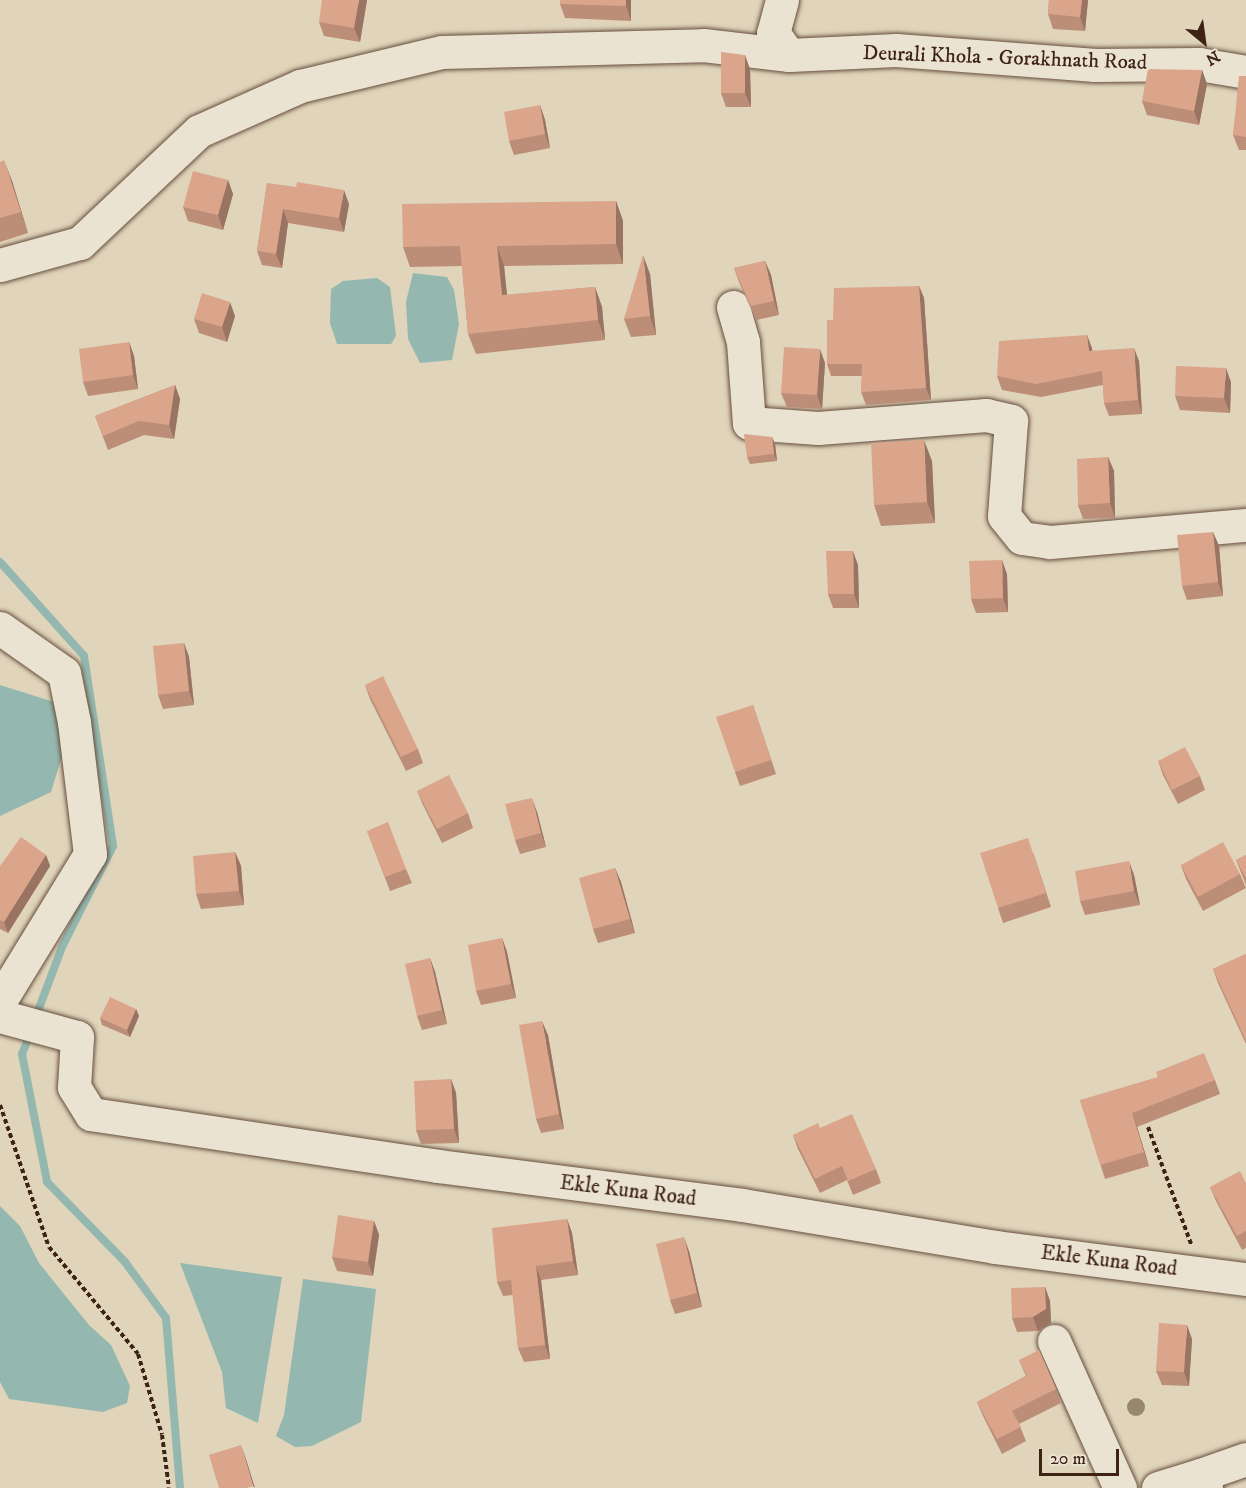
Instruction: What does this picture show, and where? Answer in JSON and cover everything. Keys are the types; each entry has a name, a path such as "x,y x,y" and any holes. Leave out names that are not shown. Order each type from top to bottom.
{"street":[{"path":"782,0 773,33 789,55"},
{"name":"Deurali Khola - Gorakhnath Road","path":"0,265 80,243 199,131 300,86 442,52 702,45 789,55 896,50 1095,65 1198,64 1246,72"},
{"path":"733,307 743,342 749,423 818,428 986,415 1011,421 1004,516 1022,538 1050,542 1246,525"},
{"path":"0,628 64,673 74,722 90,854 0,1000"},
{"name":"Ekle Kuna Road","path":"0,1016 77,1037 74,1087 91,1114 438,1166 742,1205 995,1247 1246,1279"},
{"path":"1054,1341 1120,1488"},
{"path":"1158,1488 1203,1482 1246,1459"}],"path":[{"path":"0,1105 49,1247 138,1354 162,1435 169,1488"},
{"path":"1148,1127 1202,1273"}],"water":[{"path":"413,273 447,277 454,290 459,324 452,360 420,363 408,339 406,302"},
{"path":"377,278 390,287 396,336 391,344 337,344 330,323 331,289 343,281"},
{"path":"0,685 54,702 64,750 51,792 0,816"},
{"path":"0,1206 20,1226 39,1263 89,1325 111,1345 130,1386 127,1403 103,1412 9,1399 0,1382"},
{"path":"180,1263 282,1277 258,1423 226,1408 222,1372"},
{"path":"303,1279 376,1289 361,1422 312,1446 295,1447 276,1436 284,1415"}],"building":[{"path":"322,0 359,0 354,28 319,22"},
{"path":"560,0 626,0 626,6 560,4"},
{"path":"1049,0 1082,0 1080,17 1048,14"},
{"path":"721,52 745,55 745,93 721,93"},
{"path":"1148,69 1202,70 1194,111 1142,101"},
{"path":"1239,76 1246,76 1246,137 1233,135"},
{"path":"540,105 545,134 509,141 504,112"},
{"path":"4,160 21,212 0,218 0,162"},
{"path":"193,171 228,180 218,215 183,207"},
{"path":"297,182 344,190 339,218 283,209 276,254 257,251 267,183 296,187"},
{"path":"616,201 616,244 497,246 502,295 595,287 598,320 468,334 460,246 403,247 402,204"},
{"path":"643,255 650,316 624,319"},
{"path":"765,261 774,301 751,306 734,268"},
{"path":"919,286 926,388 861,392 862,364 827,364 827,320 833,320 834,288"},
{"path":"202,293 230,302 222,327 194,319"},
{"path":"1087,335 1089,351 1134,348 1138,400 1104,403 1102,371 1036,384 997,376 999,341"},
{"path":"129,342 133,375 83,382 79,349"},
{"path":"784,347 820,349 817,395 781,393"},
{"path":"1176,366 1226,368 1224,398 1175,396"},
{"path":"175,385 169,425 139,421 103,436 95,416"},
{"path":"744,434 772,437 774,454 747,457"},
{"path":"924,440 927,502 874,505 871,443"},
{"path":"1108,457 1110,503 1078,505 1077,459"},
{"path":"1213,532 1218,582 1182,586 1177,535"},
{"path":"826,551 853,551 854,594 828,594"},
{"path":"1002,560 1003,598 971,599 969,561"},
{"path":"184,643 189,691 158,695 153,646"},
{"path":"383,676 418,749 401,757 365,685"},
{"path":"753,705 771,760 735,772 716,717"},
{"path":"1185,747 1200,776 1172,790 1158,761"},
{"path":"449,775 468,813 437,829 417,791"},
{"path":"532,798 541,833 515,840 505,804"},
{"path":"388,822 406,869 385,877 367,831"},
{"path":"21,837 46,855 4,922 0,920 0,866"},
{"path":"1028,838 1046,893 998,908 980,853"},
{"path":"1223,842 1240,874 1198,897 1181,865"},
{"path":"235,852 239,891 196,894 193,856"},
{"path":"1246,855 1246,878 1236,860"},
{"path":"1129,861 1134,891 1080,901 1075,871"},
{"path":"615,868 630,919 593,929 579,878"},
{"path":"502,938 511,984 476,991 468,945"},
{"path":"1246,954 1246,1041 1213,969"},
{"path":"430,958 442,1010 417,1016 405,964"},
{"path":"110,997 136,1009 127,1030 100,1018"},
{"path":"542,1021 559,1114 536,1119 519,1025"},
{"path":"1204,1053 1215,1080 1132,1113 1144,1152 1100,1165 1080,1100 1158,1077 1156,1072"},
{"path":"451,1079 454,1129 416,1130 414,1081"},
{"path":"852,1114 876,1169 848,1181 842,1166 815,1179 793,1135 818,1123 820,1128"},
{"path":"1240,1171 1246,1183 1246,1231 1237,1236 1210,1187"},
{"path":"338,1215 374,1221 368,1262 332,1257"},
{"path":"567,1219 573,1261 536,1266 545,1345 518,1348 511,1280 497,1282 492,1228"},
{"path":"684,1237 697,1293 670,1300 656,1244"},
{"path":"1045,1287 1046,1309 1033,1317 1012,1318 1011,1288"},
{"path":"1159,1323 1187,1325 1184,1372 1156,1371"},
{"path":"1039,1350 1056,1389 1012,1411 1021,1427 997,1439 977,1402 1027,1376 1019,1360"},
{"path":"241,1445 253,1486 219,1488 209,1455"}],"waterway":[{"path":"0,562 84,656 113,846 62,947 35,1019"},
{"path":"31,1031 22,1054 47,1182 125,1262 166,1318 180,1488"}]}
